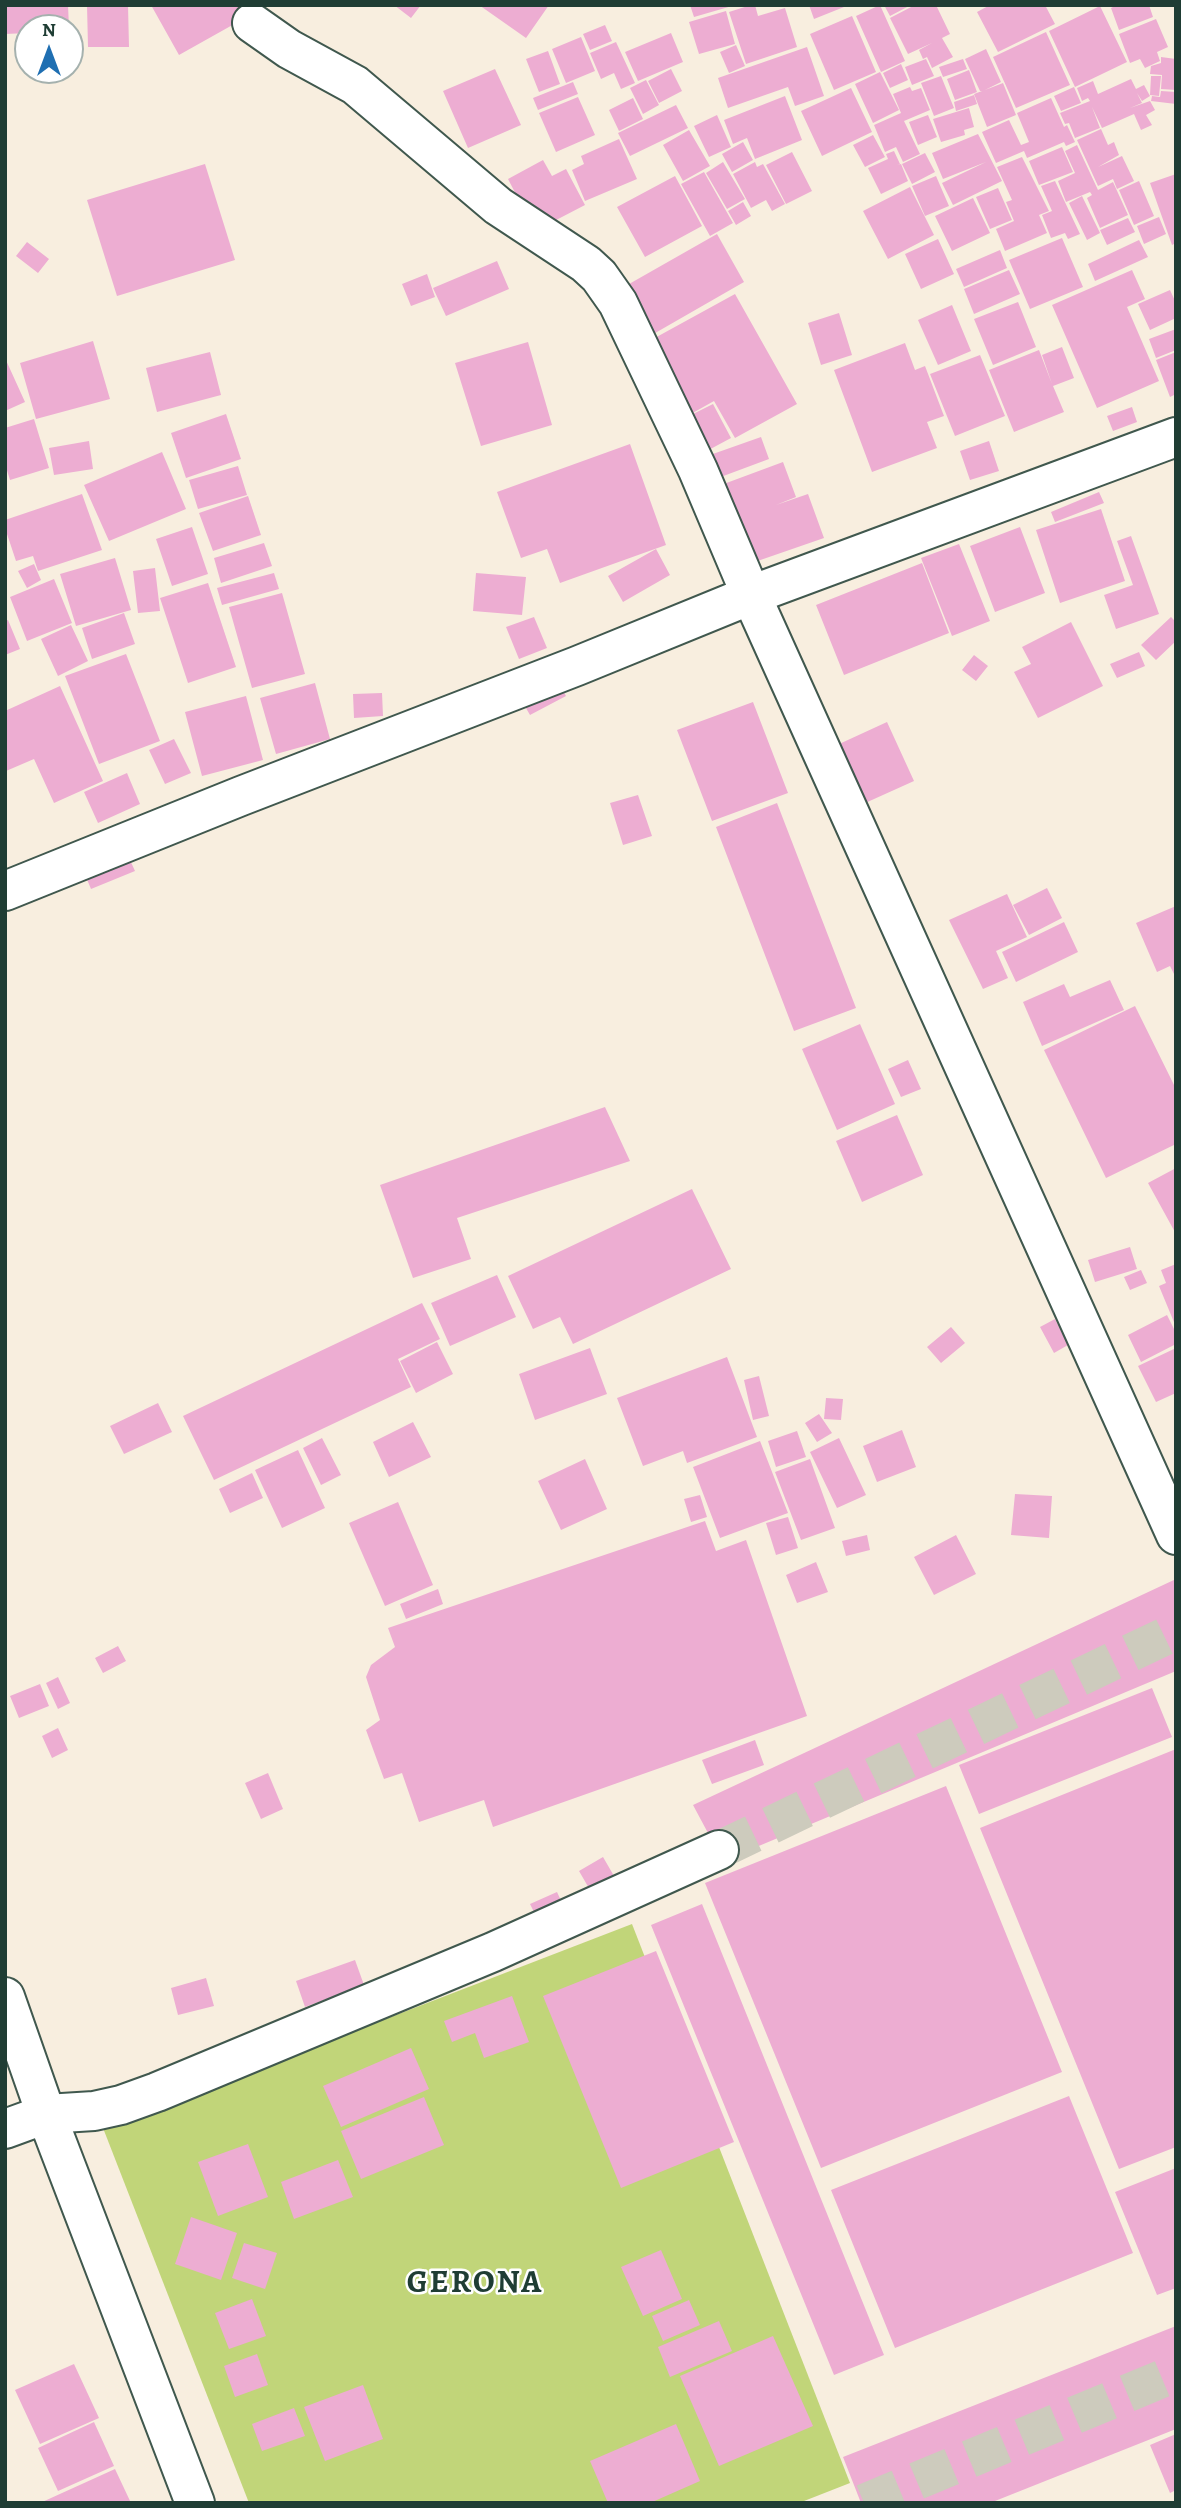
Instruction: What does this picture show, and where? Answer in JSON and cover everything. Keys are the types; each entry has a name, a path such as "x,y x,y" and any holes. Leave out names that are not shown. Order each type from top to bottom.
{"street":[{"path":"252,23 289,49 355,85 498,206 574,255 599,276 632,328 1176,1535"},
{"path":"5,891 751,595 1176,437"},
{"path":"5,2129 46,2114 121,2105 157,2092 493,1952 719,1850"},
{"path":"5,1997 46,2114 195,2503"}],"green space":[{"path":"632,1924 850,2483 799,2503 249,2503 103,2128"}],"building":[{"path":"5,5 68,5 68,14 14,14 14,34 5,34"},
{"path":"87,5 128,5 129,47 88,47"},
{"path":"151,5 259,5 261,9 179,55"},
{"path":"394,5 421,5 411,18"},
{"path":"479,5 549,5 526,38"},
{"path":"690,5 732,5 732,6 694,17"},
{"path":"755,5 758,16 785,8 797,47 746,64 729,12"},
{"path":"809,5 849,5 814,19"},
{"path":"880,5 905,61 881,72 856,16"},
{"path":"884,5 911,5 890,16"},
{"path":"915,5 936,5 950,34 942,38 953,57 932,68 927,57 923,59 919,50 932,43 908,54 890,18"},
{"path":"990,5 1045,5 1055,24 998,52 977,12"},
{"path":"1117,5 1149,5 1153,17 1119,30 1111,8"},
{"path":"1100,6 1127,62 1075,87 1049,31"},
{"path":"726,11 735,44 699,54 689,22"},
{"path":"852,16 876,72 834,90 810,34"},
{"path":"1156,19 1168,47 1157,52 1160,61 1145,68 1140,59 1130,63 1119,34"},
{"path":"605,25 612,41 590,50 583,34"},
{"path":"1046,32 1070,85 1016,108 993,57"},
{"path":"671,33 683,62 638,81 625,52"},
{"path":"581,37 595,71 566,83 552,49"},
{"path":"616,42 635,83 621,89 614,73 601,79 590,53"},
{"path":"736,45 745,66 729,73 720,52"},
{"path":"807,47 824,96 795,106 788,87 728,108 718,78"},
{"path":"986,49 1001,82 985,90 1003,83 1016,115 987,127 974,94 982,91 965,59"},
{"path":"548,51 560,84 539,92 526,59"},
{"path":"1161,57 1176,59 1176,90 1161,89 1162,75 1150,74 1151,66 1161,63"},
{"path":"926,59 934,76 912,85 905,67"},
{"path":"963,59 967,69 943,77 939,67"},
{"path":"901,64 908,80 890,88 883,73"},
{"path":"495,69 521,125 468,148 443,91"},
{"path":"671,69 682,91 659,103 648,81"},
{"path":"969,70 977,92 955,100 947,79"},
{"path":"880,72 899,110 873,123 855,84"},
{"path":"941,76 954,108 934,116 921,83"},
{"path":"1151,76 1161,76 1159,96 1150,95"},
{"path":"1131,79 1136,89 1144,85 1150,96 1142,101 1137,93 1142,103 1130,108 1150,101 1155,110 1146,115 1152,125 1141,130 1134,114 1102,128 1092,107 1100,128 1075,138 1069,123 1065,124 1060,113 1090,101 1088,98 1082,101 1077,88 1093,81 1098,94"},
{"path":"646,80 659,105 643,114 630,88"},
{"path":"573,82 578,94 538,110 533,98"},
{"path":"910,87 912,91 921,88 930,110 904,121 920,154 903,162 896,147 885,152 874,125 901,113 893,94"},
{"path":"1074,87 1081,103 1061,111 1054,96"},
{"path":"851,88 872,132 822,156 801,111"},
{"path":"1161,91 1176,92 1176,104 1151,101 1152,96 1160,97"},
{"path":"974,95 977,104 956,111 954,102"},
{"path":"785,96 802,140 755,159 747,138 733,144 724,120"},
{"path":"578,97 595,135 556,152 539,113"},
{"path":"633,98 643,119 619,131 609,110"},
{"path":"1051,98 1064,127 1067,125 1075,142 1066,146 1064,142 1027,158 1024,151 996,163 982,132 1009,120 1021,145 1029,142 1017,113"},
{"path":"676,105 688,128 630,156 618,133"},
{"path":"969,108 974,127 964,130 965,135 941,142 933,119"},
{"path":"717,115 731,147 709,157 694,126"},
{"path":"928,115 937,137 918,145 909,122"},
{"path":"1101,129 1108,145 1114,142 1119,155 1098,167 1122,156 1134,181 1117,189 1113,179 1098,186 1077,140"},
{"path":"689,130 710,166 683,181 663,145"},
{"path":"978,134 1002,181 953,205 942,183 986,162 943,179 932,153"},
{"path":"873,135 885,157 865,167 853,145"},
{"path":"619,139 637,179 585,201 572,170 584,164 581,156"},
{"path":"743,142 753,160 732,172 722,154"},
{"path":"1077,145 1098,190 1113,182 1128,215 1100,228 1087,198 1092,195 1090,192 1066,202 1058,181 1075,173 1065,151"},
{"path":"1062,147 1073,172 1039,185 1029,161"},
{"path":"894,151 900,164 897,165 901,164 908,181 881,194 868,168 888,159 886,154"},
{"path":"792,152 812,191 786,204 766,165"},
{"path":"925,153 935,172 912,184 902,164"},
{"path":"1022,157 1049,211 1039,215 1047,233 1005,251 996,229 1014,221 1006,202 1012,200 997,167"},
{"path":"543,160 552,176 566,169 585,205 535,231 508,179"},
{"path":"723,162 745,199 727,209 706,173"},
{"path":"755,162 757,167 763,164 785,204 772,211 766,200 751,208 733,174"},
{"path":"205,164 235,260 117,296 87,200"},
{"path":"704,172 733,223 710,236 681,184"},
{"path":"1176,174 1176,243 1172,245 1150,183"},
{"path":"675,176 702,226 645,257 617,207"},
{"path":"936,176 949,206 925,216 912,186"},
{"path":"1055,181 1080,234 1068,239 1065,233 1051,238 1042,215 1052,211 1041,186"},
{"path":"1139,181 1154,216 1134,225 1119,190"},
{"path":"910,187 934,235 888,259 863,211"},
{"path":"998,188 1012,220 990,229 976,197"},
{"path":"1082,196 1100,233 1087,240 1069,203"},
{"path":"973,198 990,233 952,251 935,216"},
{"path":"743,202 751,216 736,225 728,211"},
{"path":"1159,217 1166,234 1144,244 1137,226"},
{"path":"1128,218 1135,232 1107,245 1100,230"},
{"path":"717,234 744,282 643,340 615,292"},
{"path":"1062,238 1083,287 1030,309 1009,260"},
{"path":"938,239 954,274 921,289 905,254"},
{"path":"1139,240 1148,257 1095,281 1088,264"},
{"path":"27,242 49,259 38,273 16,256"},
{"path":"1000,250 1007,268 964,287 956,269"},
{"path":"497,261 509,289 446,316 433,288"},
{"path":"1009,270 1020,294 974,314 964,289"},
{"path":"1132,270 1145,299 1127,307 1159,381 1097,408 1052,305"},
{"path":"427,274 435,297 411,306 402,284"},
{"path":"1170,290 1176,303 1176,318 1150,330 1138,304"},
{"path":"735,294 797,404 735,438 714,401 682,419 642,345"},
{"path":"1018,302 1036,347 993,365 974,319"},
{"path":"952,305 971,351 938,365 918,320"},
{"path":"839,313 852,355 821,365 808,323"},
{"path":"1176,329 1176,350 1156,358 1149,339"},
{"path":"93,341 110,399 36,419 20,363"},
{"path":"528,342 552,425 481,446 455,363"},
{"path":"905,343 915,370 925,366 944,416 927,422 937,448 872,472 834,370"},
{"path":"1062,347 1074,378 1053,386 1064,412 1014,432 989,370 1039,350 1052,384 1042,355"},
{"path":"210,352 221,395 157,412 146,368"},
{"path":"1176,352 1176,394 1170,397 1156,360"},
{"path":"980,355 1005,416 955,436 930,374"},
{"path":"5,358 25,402 5,411"},
{"path":"713,404 731,438 703,453 685,418"},
{"path":"1132,407 1137,422 1113,431 1107,416"},
{"path":"226,414 241,459 186,478 171,433"},
{"path":"34,419 49,468 10,480 5,464 5,428"},
{"path":"761,437 769,459 718,478 710,455"},
{"path":"89,441 93,469 54,475 49,448"},
{"path":"989,441 999,471 970,480 960,451"},
{"path":"630,444 666,545 560,583 547,549 521,558 497,492"},
{"path":"162,452 186,509 109,541 84,485"},
{"path":"783,462 796,497 776,505 808,494 824,538 746,565 721,485"},
{"path":"238,466 247,495 198,509 189,480"},
{"path":"1099,492 1104,503 1055,522 1051,512"},
{"path":"82,494 102,550 38,571 33,556 16,561 5,520"},
{"path":"248,496 261,535 213,551 199,513"},
{"path":"1101,509 1125,581 1060,603 1036,530"},
{"path":"192,527 208,574 172,586 156,539"},
{"path":"1020,527 1045,593 995,612 970,546"},
{"path":"1131,536 1159,614 1116,629 1104,595 1133,585 1117,541"},
{"path":"264,543 272,566 221,583 214,558"},
{"path":"959,544 990,621 952,636 921,558"},
{"path":"656,549 670,575 623,602 608,576"},
{"path":"115,558 131,610 76,626 60,574"},
{"path":"922,563 949,633 844,675 816,605"},
{"path":"34,564 41,580 27,588 18,571"},
{"path":"155,568 160,611 138,613 133,571"},
{"path":"274,573 279,589 222,605 217,588"},
{"path":"476,573 526,577 522,615 473,611"},
{"path":"54,579 72,623 27,641 10,597"},
{"path":"208,583 236,667 188,683 160,598"},
{"path":"282,593 305,674 252,688 229,607"},
{"path":"124,613 135,644 92,659 82,628"},
{"path":"534,617 547,648 519,659 506,627"},
{"path":"1171,617 1176,622 1176,641 1156,660 1141,645"},
{"path":"8,620 20,649 5,655 5,621"},
{"path":"1071,622 1103,686 1038,718 1014,672 1031,664 1022,647"},
{"path":"71,625 88,661 58,676 41,639"},
{"path":"1139,652 1145,666 1117,678 1110,664"},
{"path":"126,654 160,741 99,764 65,676"},
{"path":"974,655 988,666 976,681 962,670"},
{"path":"556,678 566,696 530,715 519,696"},
{"path":"315,683 330,739 276,754 260,698"},
{"path":"60,686 103,781 54,803 34,759 6,771 5,711"},
{"path":"382,693 383,716 354,718 353,694"},
{"path":"246,696 263,760 202,776 185,712"},
{"path":"753,702 788,793 712,821 677,730"},
{"path":"887,722 914,781 863,804 837,745"},
{"path":"174,739 191,773 165,784 149,750"},
{"path":"127,773 140,804 98,823 84,792"},
{"path":"638,795 652,836 623,845 610,803"},
{"path":"777,803 856,1008 794,1031 716,827"},
{"path":"124,847 135,871 91,889 81,865"},
{"path":"1047,888 1062,918 1029,935 1013,905"},
{"path":"1007,894 1027,937 996,951 1008,978 983,989 949,920"},
{"path":"1176,906 1176,978 1170,966 1157,972 1136,923"},
{"path":"1064,922 1078,952 1016,982 1002,952"},
{"path":"1110,980 1124,1010 1042,1046 1023,1002 1064,984 1070,997"},
{"path":"1135,1006 1176,1089 1176,1144 1106,1178 1044,1050"},
{"path":"860,1024 895,1104 837,1130 802,1049"},
{"path":"908,1060 921,1089 901,1097 888,1069"},
{"path":"605,1107 630,1161 457,1218 471,1259 413,1278 380,1185"},
{"path":"897,1115 923,1175 862,1202 836,1141"},
{"path":"1176,1168 1176,1234 1148,1183"},
{"path":"692,1189 731,1269 573,1344 560,1317 533,1329 508,1276"},
{"path":"1130,1247 1137,1269 1095,1282 1088,1260"},
{"path":"1176,1264 1176,1327 1159,1286 1166,1283 1161,1270"},
{"path":"1141,1270 1147,1283 1130,1290 1124,1277"},
{"path":"497,1275 516,1317 450,1346 431,1303"},
{"path":"422,1303 440,1339 398,1359 411,1387 214,1480 183,1416"},
{"path":"1167,1315 1176,1333 1176,1344 1141,1362 1128,1335"},
{"path":"1055,1319 1068,1345 1054,1353 1040,1327"},
{"path":"951,1327 965,1343 941,1363 927,1347"},
{"path":"437,1342 453,1374 416,1393 400,1361"},
{"path":"590,1348 607,1394 535,1420 519,1374"},
{"path":"1176,1348 1176,1393 1156,1402 1138,1366"},
{"path":"727,1357 757,1437 687,1463 683,1451 643,1466 617,1398"},
{"path":"759,1376 769,1416 753,1420 744,1380"},
{"path":"826,1398 843,1399 841,1420 824,1419"},
{"path":"158,1403 172,1432 124,1454 110,1426"},
{"path":"819,1414 832,1433 817,1442 805,1423"},
{"path":"413,1422 431,1457 389,1477 373,1442"},
{"path":"902,1430 916,1467 877,1482 863,1446"},
{"path":"797,1431 806,1457 776,1467 768,1441"},
{"path":"322,1438 341,1475 321,1485 303,1448"},
{"path":"839,1438 866,1495 837,1508 810,1452"},
{"path":"760,1441 788,1513 720,1538 693,1467"},
{"path":"298,1450 325,1508 282,1528 255,1470"},
{"path":"585,1459 607,1509 561,1530 538,1481"},
{"path":"810,1459 835,1528 801,1540 775,1472"},
{"path":"252,1473 263,1498 230,1513 219,1489"},
{"path":"1015,1494 1052,1496 1049,1538 1011,1535"},
{"path":"700,1495 707,1517 691,1522 684,1499"},
{"path":"398,1502 433,1585 385,1606 349,1523"},
{"path":"788,1517 798,1548 776,1555 766,1523"},
{"path":"705,1521 716,1551 746,1540 807,1716 493,1827 484,1800 419,1822 402,1773 384,1779 366,1730 380,1720 366,1677 371,1665 395,1647 388,1628"},
{"path":"867,1535 870,1550 846,1556 842,1541"},
{"path":"956,1535 976,1574 934,1595 914,1557"},
{"path":"816,1562 828,1592 797,1603 786,1575"},
{"path":"1176,1579 1176,1671 723,1861 693,1805"},
{"path":"438,1589 443,1604 406,1619 400,1604"},
{"path":"118,1646 126,1661 103,1673 95,1658"},
{"path":"58,1677 70,1703 58,1709 46,1683"},
{"path":"40,1684 49,1706 19,1718 10,1696"},
{"path":"1152,1688 1172,1737 979,1814 959,1765"},
{"path":"58,1728 68,1750 52,1758 42,1736"},
{"path":"755,1740 764,1765 712,1784 702,1760"},
{"path":"1176,1749 1176,2147 1119,2169 980,1828"},
{"path":"268,1773 283,1809 261,1819 245,1783"},
{"path":"946,1786 1062,2072 821,2168 705,1883"},
{"path":"603,1857 614,1876 590,1890 579,1871"},
{"path":"557,1892 563,1905 537,1918 530,1904"},
{"path":"702,1904 884,2355 834,2375 651,1925"},
{"path":"656,1951 734,2142 621,2188 543,1996"},
{"path":"355,1960 364,1985 305,2007 296,1981"},
{"path":"206,1978 214,2006 178,2015 171,1988"},
{"path":"512,1996 529,2042 484,2058 475,2033 452,2042 444,2021"},
{"path":"411,2048 429,2089 341,2127 323,2086"},
{"path":"1069,2096 1133,2253 895,2348 831,2190"},
{"path":"424,2097 444,2145 361,2179 341,2131"},
{"path":"248,2144 268,2197 218,2216 198,2162"},
{"path":"338,2160 353,2197 294,2219 281,2182"},
{"path":"1176,2168 1176,2288 1157,2295 1115,2192"},
{"path":"191,2217 237,2233 221,2280 175,2264"},
{"path":"244,2243 277,2253 265,2289 232,2278"},
{"path":"661,2250 682,2299 643,2316 621,2267"},
{"path":"252,2299 266,2336 229,2349 215,2313"},
{"path":"689,2300 700,2325 663,2341 652,2316"},
{"path":"719,2321 732,2351 670,2377 658,2347"},
{"path":"1176,2326 1176,2429 990,2503 861,2503 843,2457"},
{"path":"773,2336 813,2426 719,2466 680,2376"},
{"path":"257,2354 268,2385 235,2397 224,2366"},
{"path":"74,2364 99,2418 40,2444 15,2390"},
{"path":"363,2385 383,2439 325,2461 304,2407"},
{"path":"294,2408 305,2436 262,2451 252,2424"},
{"path":"94,2422 114,2466 58,2491 38,2448"},
{"path":"676,2424 700,2481 650,2503 608,2503 590,2461"},
{"path":"1176,2434 1176,2490 1170,2493 1150,2445"},
{"path":"115,2469 131,2503 40,2503"}],"tunnel":[{"path":"719,1850 1176,1631"},
{"path":"864,2503 1176,2373"}],"district":[{"name":"GERONA","path":"475,2284"}]}
